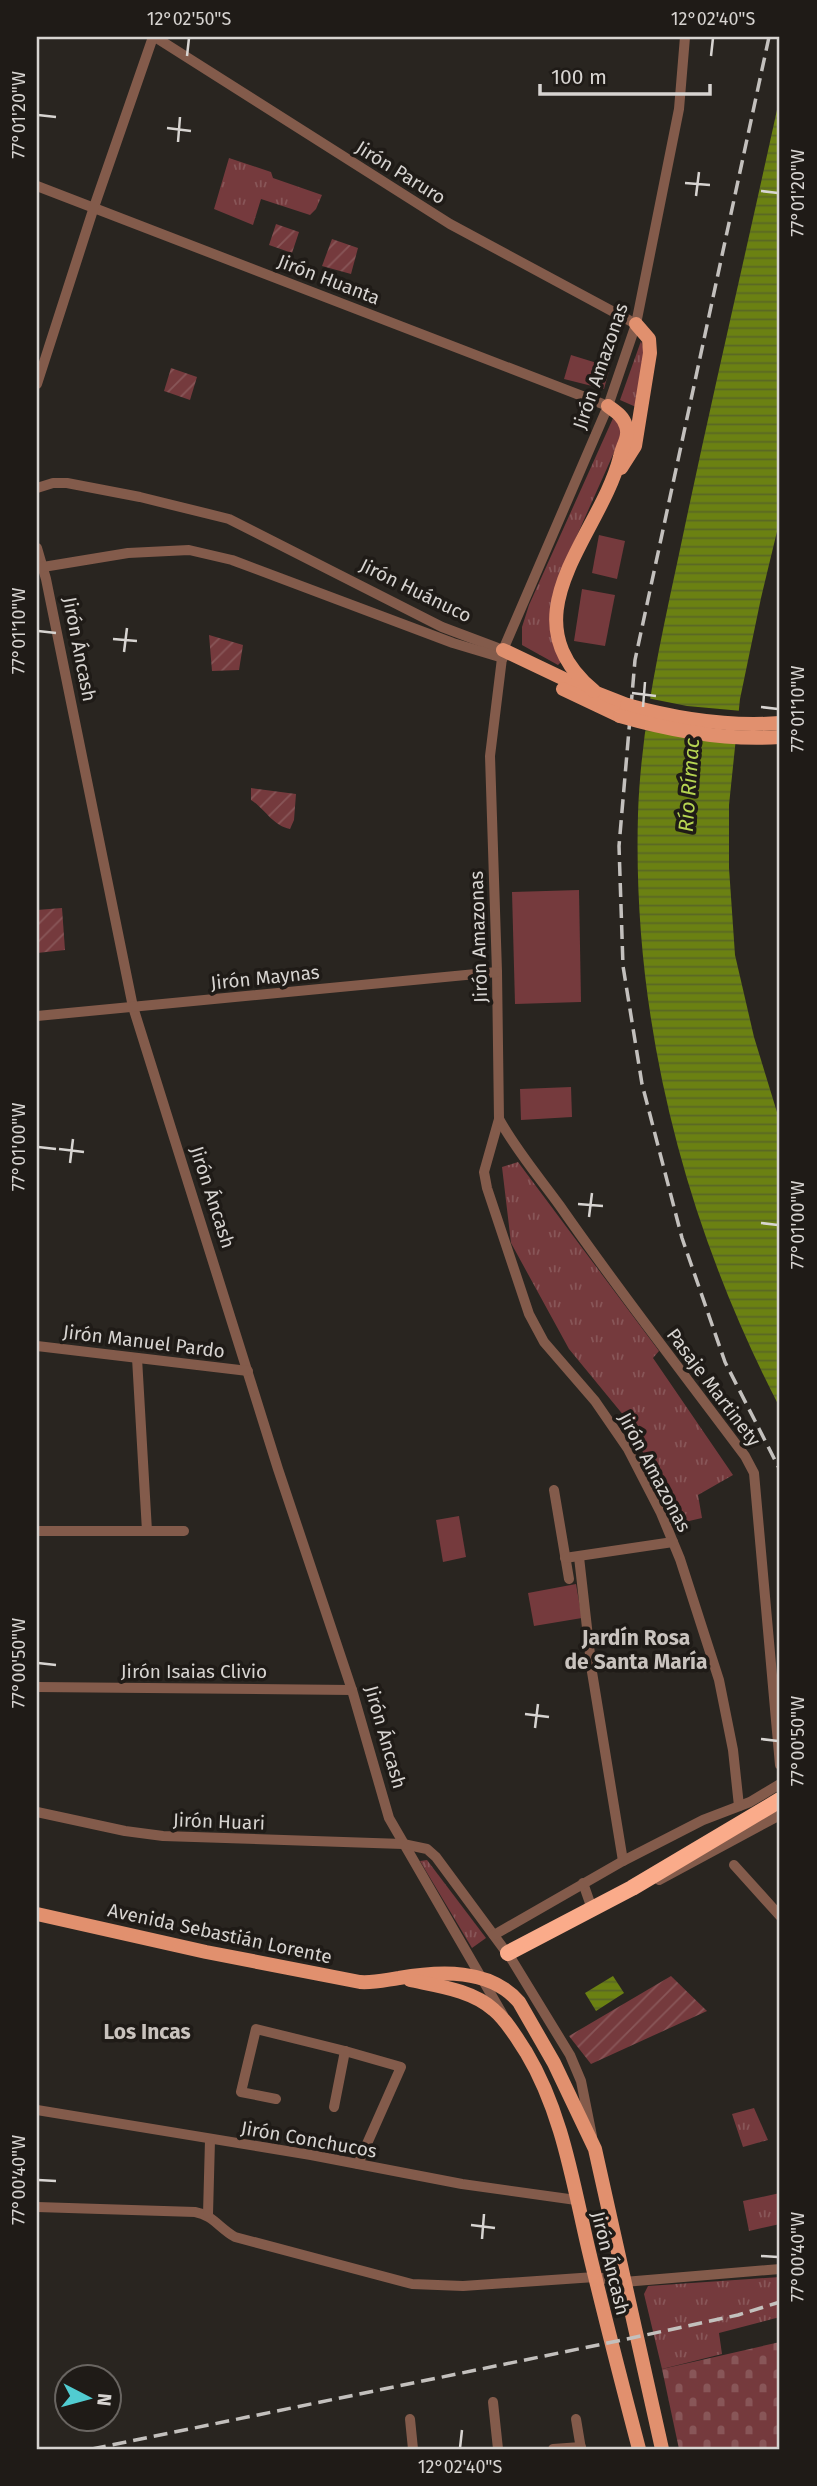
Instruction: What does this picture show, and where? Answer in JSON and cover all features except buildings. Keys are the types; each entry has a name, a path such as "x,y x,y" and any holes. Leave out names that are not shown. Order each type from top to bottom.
{"highway":[{"path":"510,1956 587,1915 780,1800"}],"main road":[{"path":"617,471 625,465 635,446 650,353 649,339 636,324"},
{"path":"594,691 583,682 565,655 555,623 556,605 571,561 617,471 627,429 621,416 608,406"},
{"name":"Jirón Huánuco","path":"503,654 594,691 623,711 721,723 780,723"},
{"name":"Jirón Huánuco","path":"503,654 623,711 664,727 738,737 780,737"},
{"name":"Avenida Sebastián Lorente","path":"37,1914 206,1952 360,1982 452,1974 481,1977"},
{"name":"Jirón Áncash","path":"481,1977 504,1988 519,2002 554,2063 595,2149 662,2449"},
{"name":"Avenida Sebastián Lorente","path":"395,1978 475,1997 493,2009 508,2024"},
{"name":"Jirón Áncash","path":"508,2024 538,2072 554,2109 639,2449"},
{"path":"622,2385 635,2388 646,2382"}],"street":[{"path":"37,384 94,207 154,37"},
{"name":"Jirón Paruro","path":"154,37 450,224 636,324"},
{"name":"Jirón Amazonas","path":"685,37 679,109 636,324 608,406 507,637 503,654 490,756 499,1119 484,1172 486,1188 529,1314 544,1342 595,1401 628,1449 673,1542 692,1592 719,1680 733,1750 739,1806"},
{"name":"Jirón Huanta","path":"37,186 608,406"},
{"name":"Jirón Huánuco","path":"37,488 52,483 67,483 140,497 229,519 442,627 503,654"},
{"name":"Jirón Áncash","path":"37,548 133,1007 352,1690 389,1818 508,2024"},
{"name":"Jirón Huánuco","path":"40,568 128,553 189,550 232,560 453,643 503,654"},
{"name":"Jirón Maynas","path":"37,1016 497,972"},
{"name":"Pasaje Martinety","path":"499,1119 514,1147 745,1456 754,1473 780,1765"},
{"name":"Jirón Manuel Pardo","path":"37,1346 248,1371"},
{"path":"137,1358 146,1531"},
{"path":"554,1490 569,1579"},
{"path":"37,1531 184,1531"},
{"path":"565,1559 673,1542"},
{"path":"579,1557 592,1672 624,1861"},
{"name":"Jirón Isaias Clivio","path":"37,1688 352,1690"},
{"path":"494,1935 583,1882 780,1784"},
{"name":"Jirón Huari","path":"37,1812 125,1831 163,1836 403,1844"},
{"path":"587,1915 779,1820"},
{"name":"Jirón Áncash","path":"403,1844 427,1849 436,1857 510,1956 570,2055 582,2081 595,2149"},
{"path":"734,1864 780,1916"},
{"path":"583,1882 590,1896 587,1915"},
{"path":"276,2099 241,2092 256,2029 345,2050 401,2067 358,2164"},
{"path":"334,2107 345,2050"},
{"name":"Jirón Conchucos","path":"37,2110 462,2184 576,2200"},
{"path":"208,2214 210,2140"},
{"path":"37,2207 195,2211 208,2214 226,2232 235,2236 412,2284 463,2286 595,2277 624,2282 780,2269"},
{"path":"493,2402 498,2449"},
{"path":"410,2419 413,2449"},
{"path":"553,2449 581,2448 576,2419"}],"green space":[{"path":"229,158 271,172 273,178 322,195 316,209 310,215 261,199 253,225 214,209"},
{"path":"276,224 299,232 292,253 269,245"},
{"path":"332,239 358,248 351,274 322,266"},
{"path":"641,341 644,350 636,407 620,400"},
{"path":"571,355 610,367 604,389 564,379"},
{"path":"171,368 197,377 190,400 164,391"},
{"path":"614,416 621,426 620,439 552,597 551,619 562,661 558,665 522,645 522,627 529,605"},
{"path":"599,535 625,541 617,579 592,573"},
{"path":"582,589 615,595 605,646 574,641"},
{"path":"209,635 243,645 239,670 212,671"},
{"path":"251,788 296,794 294,820 290,829 274,821 251,800"},
{"path":"579,890 581,1002 515,1004 512,892"},
{"path":"62,908 65,950 37,953 37,910"},
{"path":"571,1087 572,1117 521,1120 520,1089"},
{"path":"518,1162 659,1351 653,1358 733,1475 698,1495 702,1518 676,1524 629,1422 569,1349 511,1243 502,1167"},
{"path":"459,1516 466,1557 443,1562 436,1520"},
{"path":"576,1584 582,1618 534,1626 528,1593"},
{"path":"427,1860 486,1938 472,1948 420,1861"},
{"path":"671,1976 707,2011 591,2064 569,2036"},
{"path":"754,2108 768,2140 743,2147 732,2114"},
{"path":"780,2193 780,2224 749,2231 743,2201"},
{"path":"780,2277 780,2317 719,2333 722,2354 662,2369 644,2294 648,2286"},
{"path":"780,2342 780,2449 679,2449 662,2369"}],"water":[{"name":"Río Rímac","path":"780,96 780,519 740,699 729,805 729,868 735,955 754,1037 780,1122 780,1408 746,1338 717,1267 671,1120 655,1045 644,968 638,891 638,814 643,745 661,642"},
{"path":"613,1976 624,1993 596,2011 585,1993"}],"pier":[{"path":"647,698 687,706 742,711 739,743 643,727"}],"railway":[{"path":"769,37 635,660 619,846 623,966 642,1084 682,1238 725,1362 780,1470"},
{"path":"92,2449 627,2339 738,2315 780,2302"}],"district":[{"name":"Jardín Rosa de Santa María","path":"636,1650"},
{"name":"Los Incas","path":"147,2032"}]}
